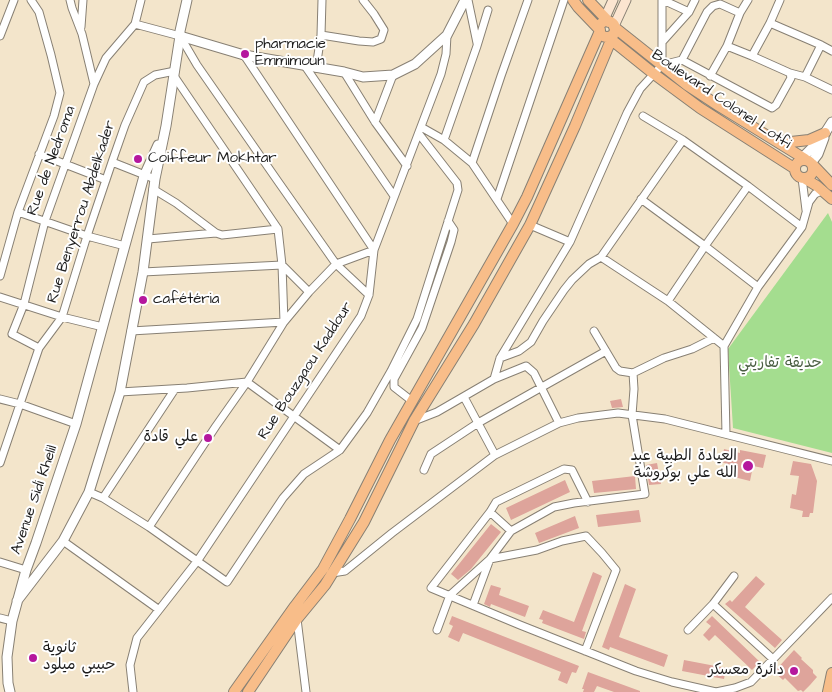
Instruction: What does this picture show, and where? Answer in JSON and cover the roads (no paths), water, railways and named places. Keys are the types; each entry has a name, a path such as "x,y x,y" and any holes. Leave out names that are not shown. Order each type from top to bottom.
{"main road":[{"path":"573,0 578,7 608,29"},
{"path":"588,0 608,29"},
{"path":"234,692 295,606 328,571 364,522 414,421 474,324 530,225 575,126 608,29 613,0"},
{"path":"248,692 297,619 325,585 328,571 350,519 390,440 513,224 608,29 626,0"},
{"name":"Boulevard Colonel Lotfi","path":"608,29 662,65 687,85 773,139 804,162 827,188 832,199"},
{"name":"Boulevard Colonel Lotfi","path":"608,29 654,74 700,108 804,162"},
{"path":"773,139 791,142 809,140 825,133"},
{"path":"803,178 809,176 812,172 804,162"},
{"name":"Boulevard Colonel Lotfi","path":"804,162 796,174 827,188"},
{"path":"828,692 832,673"}],"street":[{"path":"0,36 14,0"},
{"path":"0,276 18,212 54,116 60,93 39,12 31,0"},
{"path":"70,0 82,34 94,84"},
{"path":"82,34 83,0"},
{"path":"141,0 135,24 244,55 363,77 393,74 415,64 447,35 467,0"},
{"name":"Avenue Sidi Khelil","path":"18,601 63,540 88,492 120,392 143,272 154,184 166,126 180,31 187,0"},
{"path":"316,68 321,35 322,0"},
{"path":"321,35 373,42 381,39 384,30 363,0"},
{"path":"467,0 477,46"},
{"path":"472,163 528,0"},
{"path":"497,199 564,0"},
{"path":"662,65 662,0 689,12"},
{"path":"663,41 689,12 695,0"},
{"path":"710,76 727,46 748,0"},
{"path":"752,56 780,0"},
{"path":"682,60 707,12 713,6 720,4 740,14"},
{"path":"444,140 488,10"},
{"path":"770,23 832,51"},
{"name":"Rue de Nedroma","path":"39,348 12,334 24,304 45,221 94,84 106,58 135,24"},
{"name":"Rue Bouzgaou Kaddour","path":"133,692 130,665 137,638 198,560 361,316 369,295 374,250 441,74 446,54 447,35"},
{"path":"180,36 197,65 336,264 369,295"},
{"path":"805,77 821,45"},
{"path":"727,46 790,73 805,77 832,90"},
{"path":"150,527 247,382 284,322 336,264 374,250 244,55"},
{"path":"494,379 500,358 570,242 627,113 640,89 662,65 682,60 772,108 776,105 791,78 790,73"},
{"path":"306,66 394,196"},
{"path":"344,72 375,122 407,166"},
{"path":"174,74 278,229 282,266 284,322"},
{"name":"Rue Benyerrou Abdelkader","path":"0,463 39,348 62,317 112,162 125,125 144,82 155,75 174,74"},
{"path":"375,122 393,74"},
{"path":"643,116 683,140 802,227"},
{"path":"804,162 818,154 825,133 832,122"},
{"name":"Avenue Sidi Khelil","path":"18,601 26,570 76,424 144,176 166,126"},
{"path":"420,131 444,140 472,163 513,224"},
{"path":"88,492 103,498 150,527 228,582 283,498 304,474 340,450 367,414 417,319 458,190 457,182 420,131"},
{"path":"500,358 519,351 531,342 564,290 589,264 601,257 683,140"},
{"path":"39,154 106,180"},
{"path":"112,162 144,176 216,233 222,235 278,229"},
{"path":"803,178 806,210"},
{"path":"668,300 748,186"},
{"path":"726,434 724,346 758,287 802,227 809,202 815,194 827,188"},
{"path":"641,200 758,287"},
{"path":"18,212 87,236 125,246"},
{"path":"412,401 394,387 394,380 422,328 454,230 448,221"},
{"path":"530,225 570,242"},
{"path":"148,240 216,233"},
{"path":"601,257 668,300 724,346"},
{"path":"143,272 282,266 309,292"},
{"path":"0,297 62,317 103,327"},
{"path":"131,331 284,322"},
{"path":"594,331 616,368 620,372 633,374 664,358 692,349 714,338"},
{"path":"424,470 431,454 478,423 606,351"},
{"path":"414,421 437,412 494,379 526,366 534,373 559,423"},
{"path":"437,630 450,595 490,560 511,531 554,507 645,494 632,415 633,374"},
{"path":"120,392 247,382 340,450"},
{"path":"103,498 175,389"},
{"path":"464,397 495,455"},
{"path":"0,400 20,404 76,424"},
{"path":"328,571 345,571 495,455 559,423 578,418 618,413 637,414 665,419 832,461"},
{"path":"588,502 572,470 564,469 496,502 431,588 645,674 716,692 751,682 832,598"},
{"path":"490,512 511,531"},
{"path":"490,560 538,550 562,541 586,536 616,570 585,651"},
{"path":"63,540 158,610"},
{"path":"473,605 490,560"},
{"path":"0,562 26,570"},
{"path":"688,630 713,604 734,576"},
{"path":"6,686 7,657 12,621 18,601"},
{"path":"713,604 773,659"},
{"path":"0,618 12,621"},
{"path":"297,619 306,692"}],"place":[{"name":"pharmacie Emmimoun","path":"245,54"},
{"name":"Coiffeur Mokhtar","path":"138,159"},
{"name":"cafétéria","path":"143,300"},
{"name":"علي قادة","path":"208,438"},
{"name":"العيادة الطبية عبد الله علي بوكروشة","path":"748,466"},
{"name":"ثانوية حبيبي ميلود","path":"33,658"},
{"name":"دائرة معسكر","path":"794,671"}],"park label":[{"name":"حديقة تفاريتي","path":"780,364"}]}
